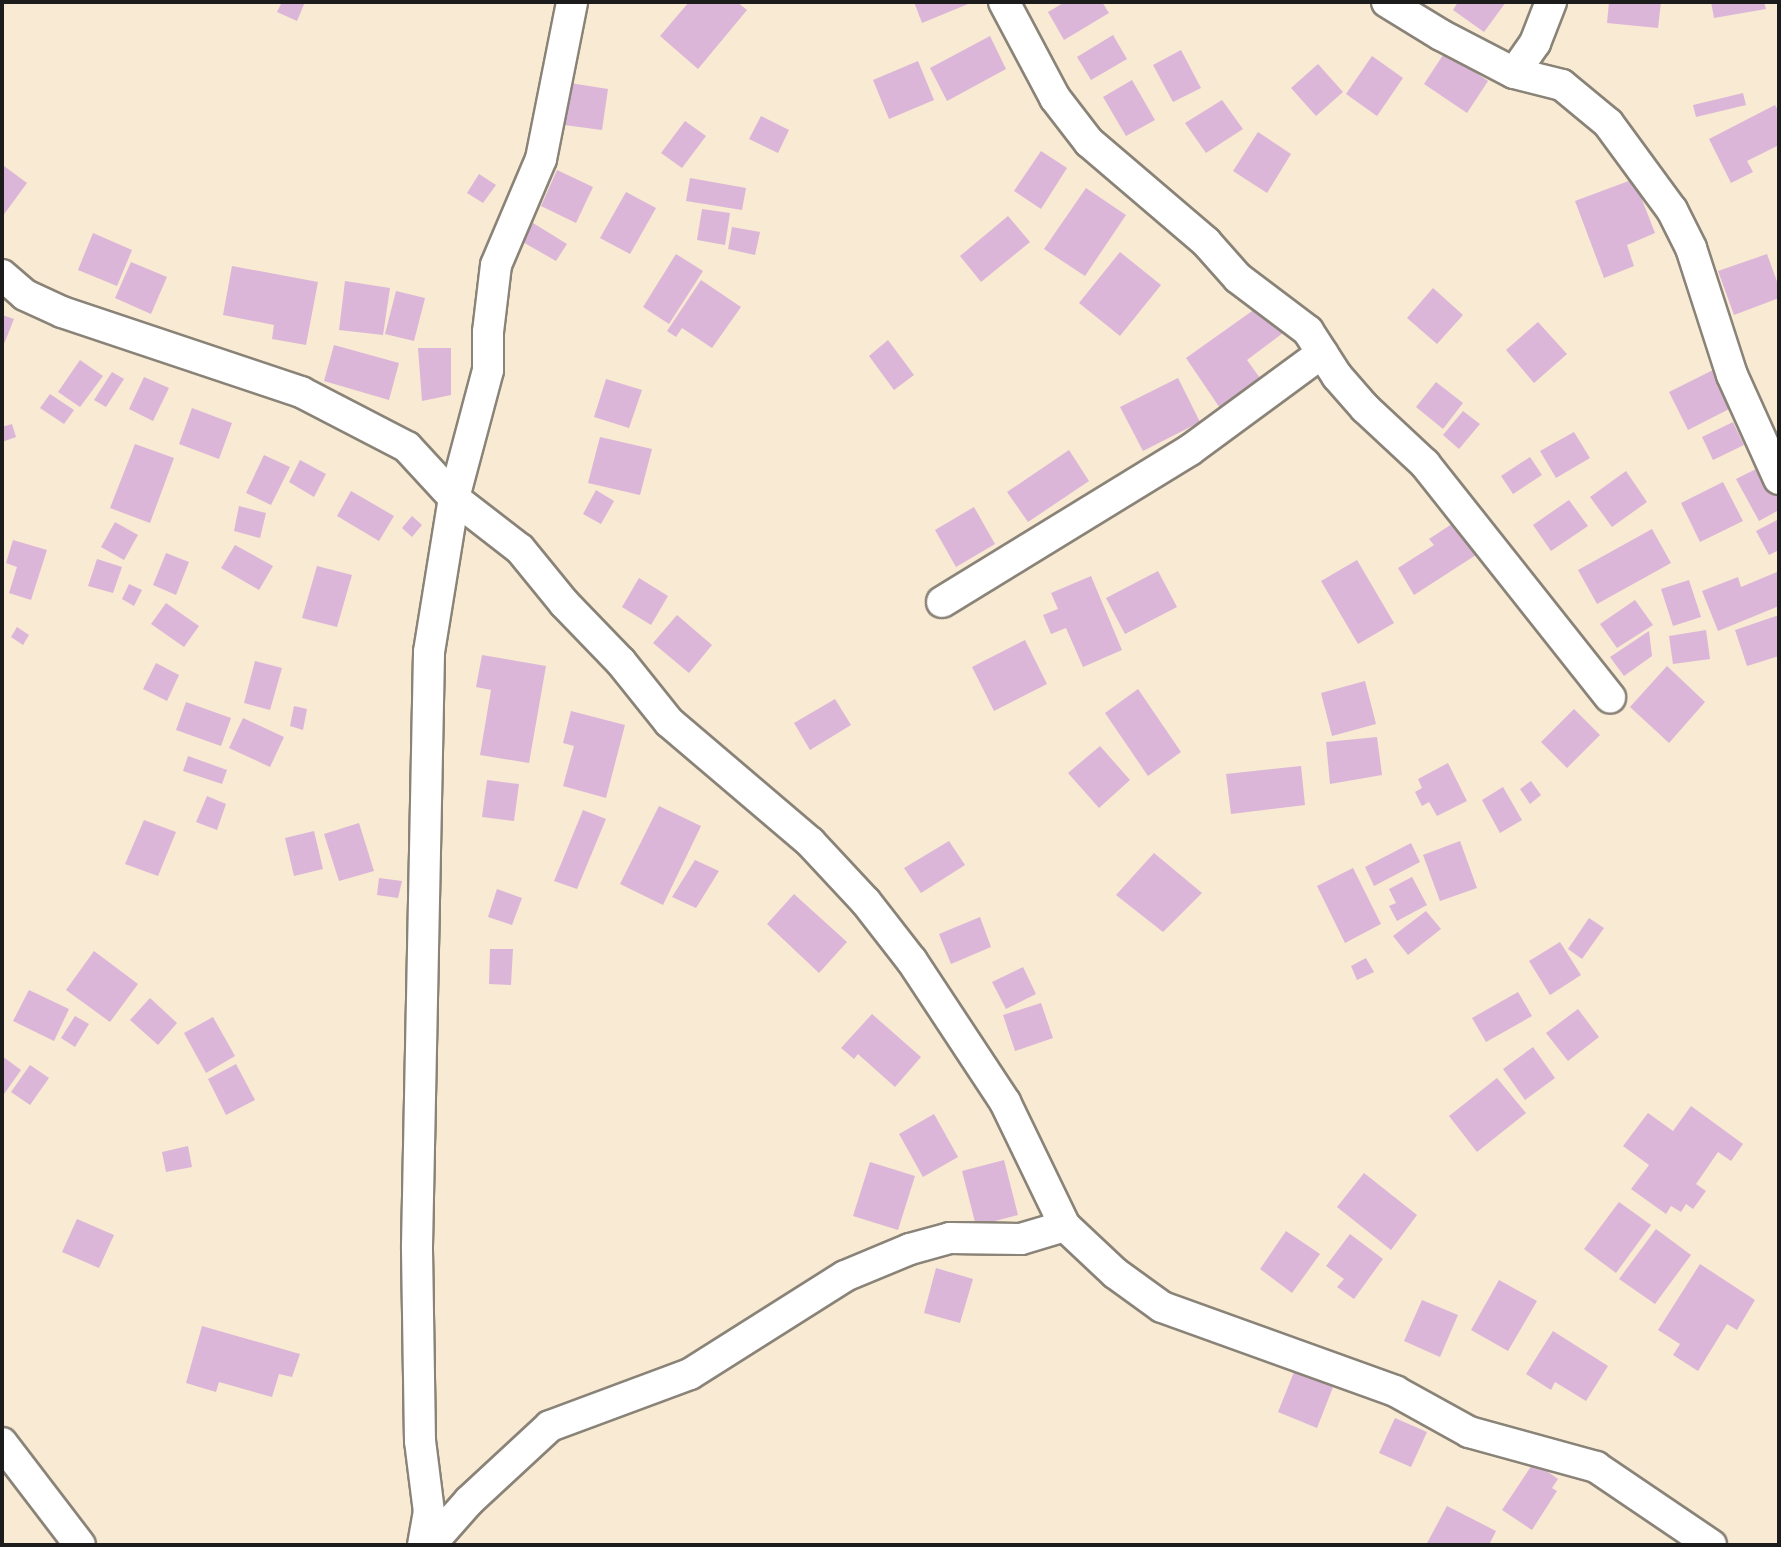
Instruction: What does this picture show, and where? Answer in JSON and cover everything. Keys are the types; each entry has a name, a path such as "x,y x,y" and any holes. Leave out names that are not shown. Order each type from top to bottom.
{"street":[{"path":"423,1545 429,1512 420,1441 417,1246 429,652 454,498 488,370 488,332 496,265 541,159 572,2"},
{"path":"1004,2 1055,98 1089,142 1195,232 1238,278 1308,331 1365,408 1425,464 1610,697"},
{"path":"1387,2 1441,35 1514,73 1545,78 1578,96 1608,123 1672,210 1691,248 1732,375 1779,479"},
{"path":"1514,73 1535,43 1551,2"},
{"path":"2,275 25,295 62,312 249,371 327,404 407,447 454,498 520,549 564,603 621,662 669,722 810,842 866,902 912,961 1005,1102 1065,1226 1115,1273 1162,1307 1395,1391 1469,1432 1596,1467 1711,1545"},
{"path":"942,602 1190,450 1322,353"},
{"path":"430,1545 469,1501 550,1426 690,1374 845,1276 910,1249 950,1238 1021,1239 1065,1226"},
{"path":"2,1443 80,1545"}],"building":[{"path":"282,2 305,2 297,21 277,12"},
{"path":"689,2 737,2 747,10 698,69 660,36"},
{"path":"914,2 973,2 922,23"},
{"path":"1065,2 1102,2 1109,13 1064,40 1048,12"},
{"path":"1458,2 1506,2 1484,32 1453,10"},
{"path":"1609,2 1661,2 1658,28 1607,23"},
{"path":"1711,2 1764,2 1766,9 1714,18"},
{"path":"1113,35 1127,59 1091,80 1077,57"},
{"path":"990,36 1006,69 947,101 930,68"},
{"path":"1181,50 1201,88 1173,102 1153,65"},
{"path":"1445,52 1488,81 1467,113 1424,84"},
{"path":"1372,56 1403,78 1377,116 1346,94"},
{"path":"918,61 934,100 889,119 873,80"},
{"path":"1318,64 1343,92 1316,116 1291,88"},
{"path":"1132,80 1155,120 1126,136 1103,97"},
{"path":"570,83 608,89 602,130 564,125"},
{"path":"1743,93 1746,105 1696,117 1693,105"},
{"path":"1222,100 1243,129 1206,153 1185,123"},
{"path":"1775,105 1779,112 1779,145 1747,161 1753,172 1731,183 1709,139"},
{"path":"761,116 789,130 778,153 749,139"},
{"path":"685,121 706,136 682,168 661,153"},
{"path":"1258,132 1291,154 1267,193 1233,171"},
{"path":"1041,151 1067,168 1041,209 1014,191"},
{"path":"4,166 27,183 2,217 2,168"},
{"path":"557,170 593,187 576,223 541,206"},
{"path":"479,174 496,185 483,203 467,193"},
{"path":"690,178 746,188 742,210 686,201"},
{"path":"1634,179 1655,233 1627,245 1634,266 1604,278 1575,201"},
{"path":"1086,188 1126,215 1085,276 1044,249"},
{"path":"626,192 656,208 630,254 600,238"},
{"path":"702,209 730,213 725,245 697,240"},
{"path":"1008,216 1030,242 981,282 960,256"},
{"path":"533,223 567,244 556,261 521,241"},
{"path":"732,227 760,232 755,255 728,249"},
{"path":"93,233 132,250 117,286 78,270"},
{"path":"1120,252 1161,285 1120,336 1079,303"},
{"path":"676,254 703,271 669,324 643,307"},
{"path":"1767,254 1779,287 1779,298 1734,315 1718,271"},
{"path":"131,262 167,277 151,314 115,298"},
{"path":"232,266 318,282 306,345 272,339 274,325 223,315"},
{"path":"701,280 741,307 712,348 682,328 676,337 667,331"},
{"path":"345,281 390,288 383,335 339,330"},
{"path":"1433,288 1463,315 1437,344 1407,318"},
{"path":"396,291 425,298 414,341 385,334"},
{"path":"1262,304 1283,333 1247,360 1265,385 1224,414 1186,358"},
{"path":"2,315 14,319 2,349"},
{"path":"1538,322 1567,354 1534,383 1506,350"},
{"path":"888,340 914,375 894,390 869,356"},
{"path":"334,345 399,363 389,400 324,381"},
{"path":"418,348 451,348 451,395 422,401"},
{"path":"80,360 103,376 80,407 58,392"},
{"path":"1717,368 1735,406 1688,430 1669,392"},
{"path":"112,372 124,379 106,407 94,400"},
{"path":"144,377 169,388 153,421 129,409"},
{"path":"1178,378 1200,422 1143,451 1120,407"},
{"path":"606,379 642,390 629,428 594,417"},
{"path":"1436,382 1463,403 1443,429 1416,407"},
{"path":"50,394 74,410 64,424 40,408"},
{"path":"192,408 232,423 219,459 179,444"},
{"path":"1463,411 1480,424 1459,449 1443,435"},
{"path":"1733,422 1744,445 1713,460 1702,437"},
{"path":"12,424 16,437 2,442 2,427"},
{"path":"1574,432 1590,458 1556,478 1540,451"},
{"path":"600,437 652,449 640,495 588,483"},
{"path":"135,444 174,458 150,523 110,508"},
{"path":"1069,450 1089,481 1028,522 1007,492"},
{"path":"264,455 290,467 271,505 246,493"},
{"path":"1530,457 1542,475 1513,494 1501,476"},
{"path":"300,460 326,474 314,497 289,482"},
{"path":"1762,466 1779,497 1779,510 1759,521 1736,479"},
{"path":"1626,471 1647,502 1612,527 1590,497"},
{"path":"1723,482 1743,521 1700,542 1681,503"},
{"path":"596,490 614,501 601,524 583,514"},
{"path":"351,491 394,516 379,541 337,516"},
{"path":"1569,500 1588,526 1551,551 1533,525"},
{"path":"239,506 266,513 260,538 234,531"},
{"path":"974,507 995,544 956,567 935,530"},
{"path":"412,516 422,525 412,537 402,528"},
{"path":"1779,519 1779,550 1769,555 1756,531"},
{"path":"1458,520 1479,553 1414,595 1398,568 1434,545 1429,539"},
{"path":"115,522 138,535 124,560 101,547"},
{"path":"1652,529 1671,563 1597,604 1578,570"},
{"path":"13,540 47,550 31,600 9,593 17,567 6,563"},
{"path":"235,545 273,566 259,590 221,568"},
{"path":"166,553 189,562 176,595 153,585"},
{"path":"97,559 122,567 113,593 88,586"},
{"path":"1357,560 1394,623 1358,644 1321,581"},
{"path":"317,566 352,575 337,627 302,618"},
{"path":"1158,571 1177,607 1125,634 1106,598"},
{"path":"1777,572 1779,606 1718,631 1702,591 1738,577 1741,587"},
{"path":"1091,576 1122,650 1083,667 1066,628 1051,634 1043,615 1058,609 1051,593"},
{"path":"639,578 668,596 651,625 622,607"},
{"path":"1689,580 1701,617 1673,626 1661,589"},
{"path":"129,584 142,590 134,606 122,599"},
{"path":"1635,600 1653,625 1617,648 1600,624"},
{"path":"166,603 199,626 184,647 151,624"},
{"path":"677,615 712,645 689,673 653,643"},
{"path":"1779,615 1779,656 1747,666 1735,630"},
{"path":"17,627 29,635 23,645 11,637"},
{"path":"1706,630 1710,659 1673,664 1669,636"},
{"path":"1649,631 1652,656 1624,676 1610,657"},
{"path":"1025,640 1047,684 994,711 972,667"},
{"path":"482,655 546,666 529,763 480,755 491,690 476,687"},
{"path":"255,661 282,668 270,710 244,703"},
{"path":"156,663 179,675 167,701 143,689"},
{"path":"1667,666 1705,702 1669,743 1630,707"},
{"path":"1365,681 1376,724 1332,736 1321,693"},
{"path":"1138,689 1181,752 1148,776 1105,713"},
{"path":"835,699 851,725 810,750 794,723"},
{"path":"186,702 231,718 221,746 176,730"},
{"path":"294,706 307,709 303,730 290,726"},
{"path":"1574,709 1600,735 1567,768 1541,742"},
{"path":"571,711 625,725 606,798 563,786 574,746 563,743"},
{"path":"243,718 284,737 270,767 229,748"},
{"path":"1377,737 1382,775 1330,784 1326,742"},
{"path":"1100,746 1130,780 1099,808 1068,773"},
{"path":"188,756 227,770 222,784 183,771"},
{"path":"1448,763 1467,801 1437,816 1429,802 1422,806 1415,792 1422,788 1418,779"},
{"path":"1301,766 1305,805 1231,814 1226,774"},
{"path":"487,780 519,784 514,821 482,817"},
{"path":"1531,781 1541,795 1530,804 1520,789"},
{"path":"1503,787 1522,820 1500,833 1482,800"},
{"path":"207,796 226,804 217,830 196,822"},
{"path":"659,806 701,826 663,905 620,884"},
{"path":"583,810 606,819 577,889 554,881"},
{"path":"144,820 176,832 158,876 125,864"},
{"path":"359,823 374,871 339,881 324,834"},
{"path":"314,831 323,869 294,876 285,838"},
{"path":"949,841 965,865 921,893 904,868"},
{"path":"1460,841 1477,888 1440,901 1423,855"},
{"path":"1411,843 1420,862 1374,886 1365,867"},
{"path":"1154,853 1202,893 1163,932 1116,895"},
{"path":"695,860 719,871 696,908 672,897"},
{"path":"1353,868 1381,924 1345,943 1317,886"},
{"path":"1412,877 1427,905 1397,921 1389,906 1396,903 1389,889"},
{"path":"379,878 402,881 398,898 377,895"},
{"path":"497,889 522,898 512,925 488,917"},
{"path":"794,894 847,942 819,973 767,924"},
{"path":"1426,911 1441,929 1408,955 1393,936"},
{"path":"980,917 991,947 951,964 939,934"},
{"path":"1589,918 1604,928 1582,959 1568,949"},
{"path":"1560,942 1581,975 1550,995 1529,961"},
{"path":"490,949 513,949 511,985 489,984"},
{"path":"94,951 138,984 110,1022 66,990"},
{"path":"1366,958 1374,972 1357,980 1351,966"},
{"path":"1023,967 1036,994 1006,1009 992,982"},
{"path":"29,990 69,1009 54,1041 13,1021"},
{"path":"1518,992 1532,1016 1486,1042 1472,1018"},
{"path":"150,998 177,1023 158,1045 130,1020"},
{"path":"1041,1003 1053,1038 1015,1051 1003,1015"},
{"path":"1578,1009 1599,1037 1568,1061 1546,1033"},
{"path":"872,1014 921,1057 895,1087 858,1054 854,1059 841,1048"},
{"path":"75,1016 89,1024 75,1047 61,1038"},
{"path":"213,1017 235,1056 206,1073 184,1033"},
{"path":"1533,1047 1555,1078 1525,1100 1503,1069"},
{"path":"2,1056 21,1070 2,1097"},
{"path":"236,1064 255,1100 226,1115 208,1079"},
{"path":"30,1065 49,1078 30,1105 11,1092"},
{"path":"1497,1078 1526,1113 1477,1152 1449,1116"},
{"path":"1691,1106 1743,1144 1731,1161 1718,1152 1696,1184 1706,1191 1693,1209 1686,1204 1681,1212 1671,1206 1666,1214 1631,1189 1649,1165 1623,1146 1648,1113 1673,1131"},
{"path":"934,1114 958,1157 923,1177 899,1134"},
{"path":"188,1146 192,1167 166,1172 162,1152"},
{"path":"1004,1160 1018,1215 976,1226 962,1171"},
{"path":"870,1162 915,1176 898,1230 853,1216"},
{"path":"1364,1173 1417,1215 1391,1250 1337,1207"},
{"path":"1619,1202 1651,1225 1616,1273 1584,1249"},
{"path":"77,1219 114,1235 99,1268 62,1252"},
{"path":"1656,1229 1691,1255 1655,1304 1619,1279"},
{"path":"1286,1231 1320,1254 1292,1293 1260,1269"},
{"path":"1350,1234 1383,1259 1354,1299 1337,1287 1344,1279 1326,1266"},
{"path":"1700,1264 1755,1300 1737,1330 1727,1324 1698,1371 1673,1355 1680,1344 1658,1330"},
{"path":"936,1268 973,1279 960,1323 924,1313"},
{"path":"1499,1280 1537,1301 1508,1351 1471,1330"},
{"path":"1422,1300 1458,1315 1440,1357 1404,1341"},
{"path":"202,1326 300,1354 292,1377 279,1374 272,1397 219,1382 216,1392 186,1383"},
{"path":"1553,1331 1608,1366 1586,1401 1555,1382 1551,1390 1526,1374"},
{"path":"1296,1367 1335,1382 1317,1428 1278,1412"},
{"path":"1395,1418 1427,1432 1411,1467 1379,1453"},
{"path":"1534,1462 1558,1479 1552,1488 1557,1491 1532,1530 1502,1510"},
{"path":"1447,1506 1496,1531 1489,1545 1426,1545"}]}
